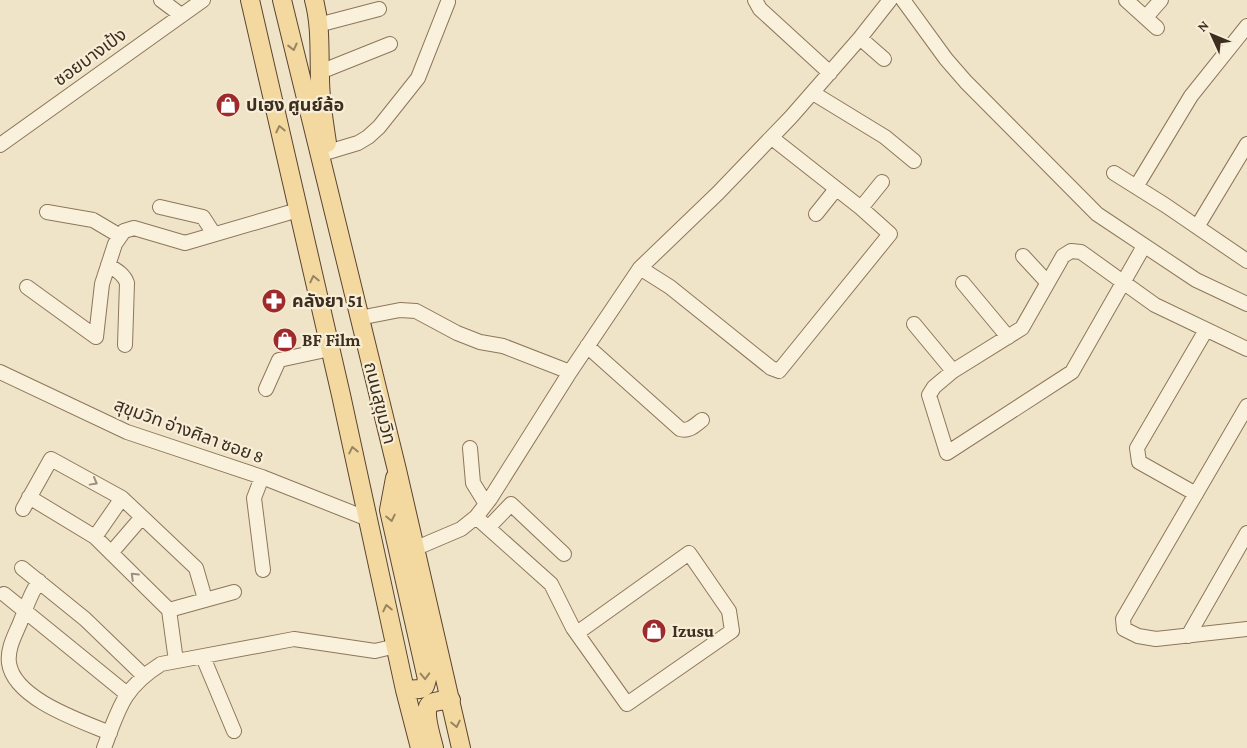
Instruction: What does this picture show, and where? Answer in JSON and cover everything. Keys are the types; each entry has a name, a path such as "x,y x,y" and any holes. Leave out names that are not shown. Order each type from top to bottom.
{"main road":[{"name":"ถนนสุขุมวิท","path":"250,0 330,349 405,690 420,748"},
{"name":"ถนนสุขุมวิท","path":"282,0 397,470 461,748"},
{"path":"314,0 318,25 322,108 346,266"},
{"path":"397,470 390,510 427,679 425,686 420,689 405,690"},
{"path":"434,748 426,714 427,707 431,703 451,700"}],"street":[{"path":"161,0 181,15"},
{"name":"ซอยบางเป้ง","path":"0,145 203,0"},
{"path":"755,0 760,9 830,73"},
{"path":"414,549 461,529 476,517 640,268 718,193 814,93 890,0"},
{"path":"903,0 946,59 966,82 1097,214 1196,280 1247,304"},
{"path":"1126,0 1157,28"},
{"path":"1146,17 1161,0"},
{"path":"328,152 358,143 380,127 418,78 448,2"},
{"path":"318,25 379,9"},
{"path":"1136,187 1191,96 1247,26"},
{"path":"860,38 884,59"},
{"path":"320,72 390,44"},
{"path":"814,93 885,137 914,162"},
{"path":"640,268 670,287 771,368 779,371 890,234 861,208 772,138"},
{"path":"1197,227 1247,146"},
{"path":"1114,173 1247,261"},
{"path":"861,208 882,182"},
{"path":"816,214 836,189"},
{"path":"160,207 203,217 214,234"},
{"path":"27,287 96,337 102,284 115,244 124,231 134,228 185,242 298,210"},
{"path":"47,212 93,220 120,236"},
{"path":"1147,248 1123,283 1072,372 947,453 929,395 934,386 1022,328 1063,256 1071,251 1081,252 1123,283 1155,305 1247,349"},
{"path":"1024,256 1047,282"},
{"path":"108,265 119,272 127,283 125,345"},
{"path":"963,283 1008,337"},
{"path":"359,318 400,310 416,311 456,334 480,342 503,346 570,372"},
{"path":"914,324 953,372"},
{"path":"1196,494 1139,462 1137,448 1206,330"},
{"path":"587,346 680,429 689,430 702,420"},
{"path":"266,389 279,360 330,349"},
{"name":"สุขุมวิท อ่างศิลา ซอย 8","path":"0,372 128,432 262,477 368,519"},
{"path":"1247,406 1123,619 1124,629 1138,636 1156,639 1247,629"},
{"path":"470,448 473,483 486,504"},
{"path":"176,661 169,610 95,537 26,503 51,459 122,498 196,568 205,599"},
{"path":"262,477 254,498 263,570"},
{"path":"95,537 122,498"},
{"path":"488,528 510,504 564,554"},
{"path":"111,553 142,517"},
{"path":"476,517 550,584 577,633 627,704 732,631 729,611 689,553 577,633"},
{"path":"1188,636 1247,533"},
{"path":"22,568 85,619 143,675"},
{"path":"39,581 28,598 25,611 10,646 9,661 14,678 42,703 54,710 110,733"},
{"path":"169,610 234,592"},
{"path":"4,594 127,694"},
{"path":"104,748 120,705 127,694 143,675 161,664 294,639 375,651 396,646"},
{"path":"203,656 234,731"}],"place":[{"name":"ปเฮง ศูนย์ล้อ","path":"228,105"},
{"name":"คลังยา 51","path":"274,301"},
{"name":"BF Film","path":"285,340"},
{"name":"Izusu","path":"654,631"}]}
